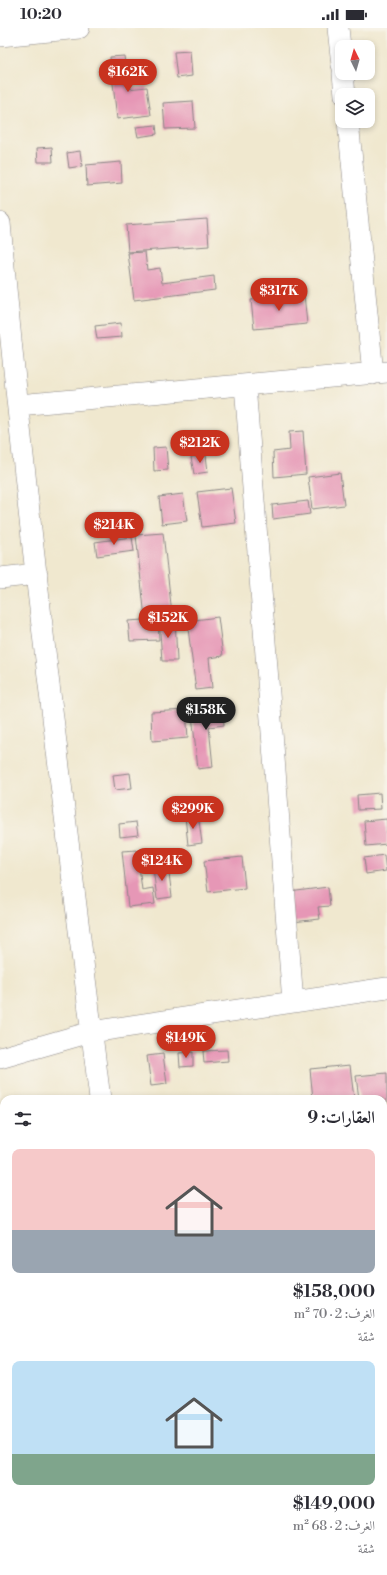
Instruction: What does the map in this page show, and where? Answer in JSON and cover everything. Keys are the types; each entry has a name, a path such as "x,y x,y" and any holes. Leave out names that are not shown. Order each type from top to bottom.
{"street":[{"path":"0,36 79,28"},
{"path":"338,28 339,40"},
{"path":"18,405 380,373 349,128"},
{"path":"0,223 6,358 18,405 100,1095"},
{"path":"245,385 293,1002"},
{"path":"0,578 37,574"},
{"path":"0,1058 92,1032 387,988"}],"building":[{"path":"190,51 192,76 177,78 174,52"},
{"path":"124,56 128,89 147,87 151,115 117,119 110,57"},
{"path":"193,101 195,128 165,129 163,103"},
{"path":"156,125 157,134 138,137 136,127"},
{"path":"52,147 53,162 38,162 37,148"},
{"path":"80,151 82,166 69,168 67,153"},
{"path":"121,162 122,183 87,186 86,165"},
{"path":"207,219 209,246 128,252 126,225"},
{"path":"145,252 147,270 160,268 162,283 214,276 215,290 134,300 128,253"},
{"path":"304,294 307,324 254,329 251,300"},
{"path":"121,323 122,337 97,339 95,326"},
{"path":"303,431 306,474 274,477 273,452 290,450 289,432"},
{"path":"166,447 168,470 154,471 153,448"},
{"path":"206,455 208,472 194,474 191,457"},
{"path":"340,473 344,505 312,509 308,477"},
{"path":"231,488 236,523 202,527 197,492"},
{"path":"183,494 187,521 162,524 159,497"},
{"path":"308,501 310,514 273,519 272,505"},
{"path":"163,533 172,614 145,618 136,535"},
{"path":"132,537 134,551 97,556 95,542"},
{"path":"159,617 175,617 177,661 162,661"},
{"path":"218,617 223,656 209,658 212,688 196,690 187,621"},
{"path":"158,619 159,640 130,641 128,621"},
{"path":"222,703 224,725 209,727 213,767 198,769 191,706"},
{"path":"186,710 188,738 152,741 151,712"},
{"path":"130,773 132,788 115,790 113,775"},
{"path":"380,793 381,809 358,810 357,795"},
{"path":"198,814 202,843 188,845 185,816"},
{"path":"387,819 387,844 366,846 364,821"},
{"path":"136,822 138,835 120,837 119,824"},
{"path":"137,850 142,890 153,888 155,904 128,907 122,851"},
{"path":"384,855 386,871 366,874 364,858"},
{"path":"242,857 245,888 208,892 204,861"},
{"path":"168,866 172,897 157,899 153,868"},
{"path":"328,887 330,906 318,907 320,919 292,922 289,892"},
{"path":"227,1050 228,1061 204,1063 203,1051"},
{"path":"193,1052 193,1066 180,1067 179,1053"},
{"path":"163,1054 167,1084 151,1086 147,1056"},
{"path":"350,1065 354,1095 313,1095 310,1069"},
{"path":"387,1073 387,1095 358,1095 356,1076"}]}
